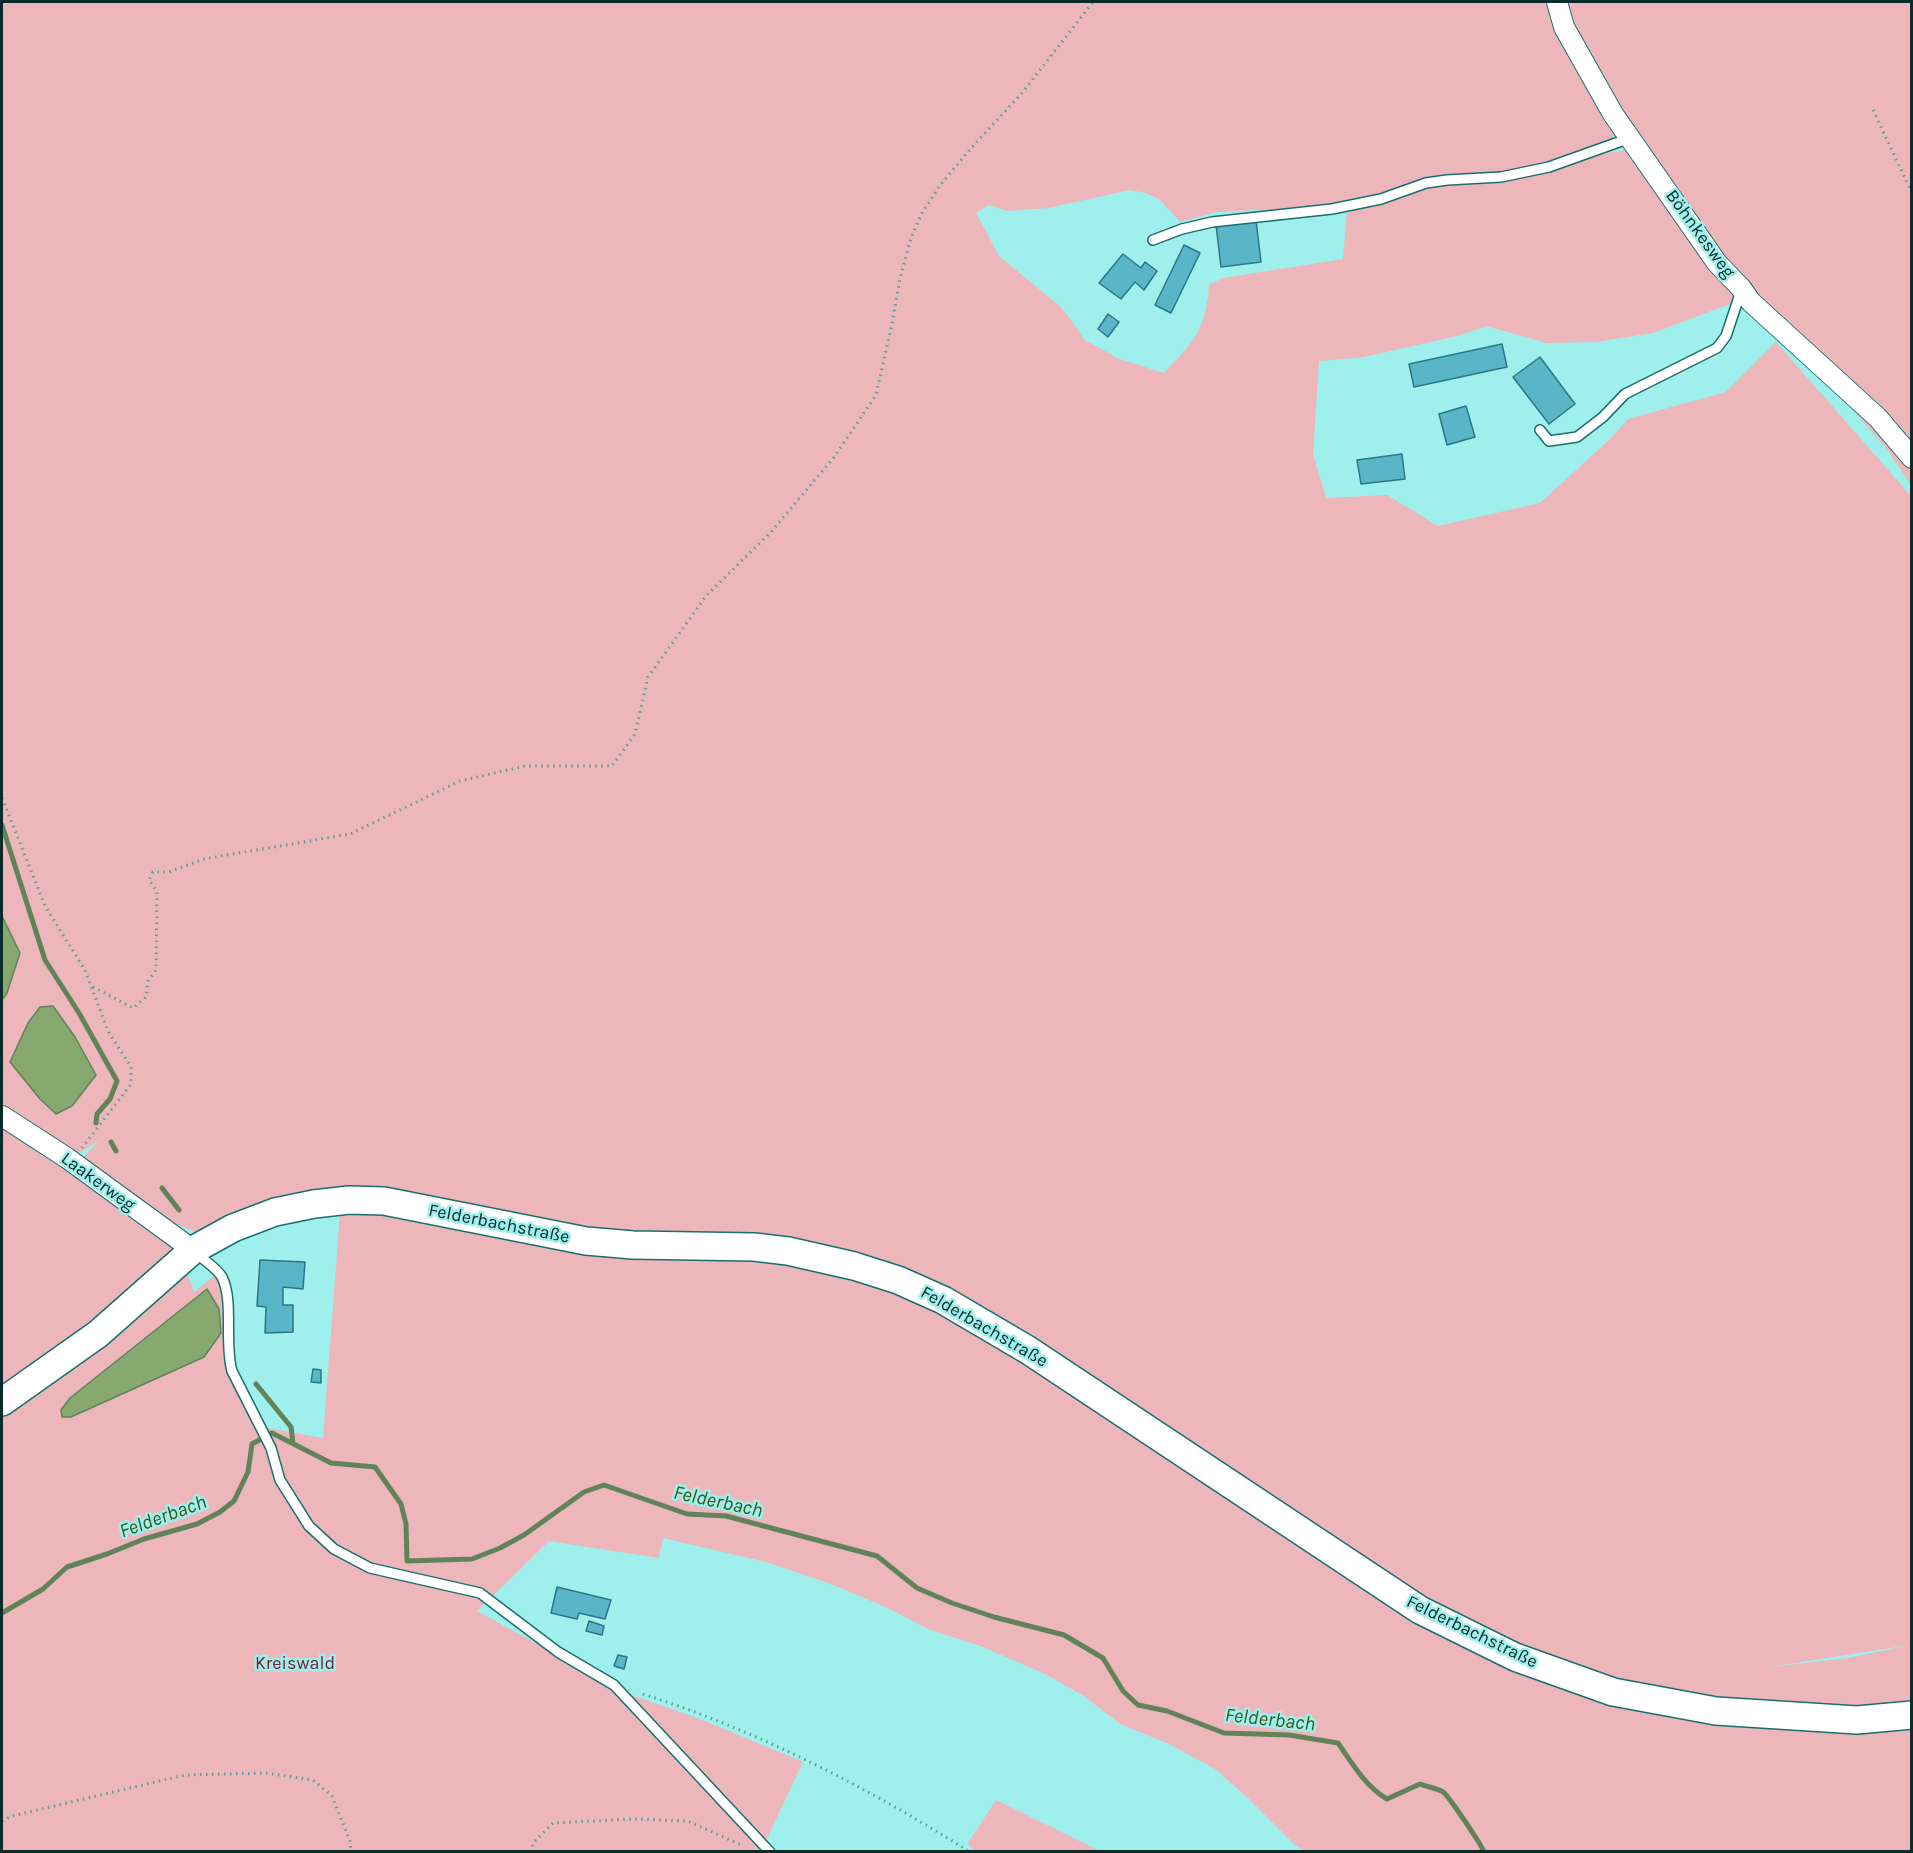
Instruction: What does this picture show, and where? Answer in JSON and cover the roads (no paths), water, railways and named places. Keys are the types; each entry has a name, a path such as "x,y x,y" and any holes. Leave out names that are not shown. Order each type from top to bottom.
{"street":[{"name":"Böhnkesweg","path":"1557,2 1564,27 1613,114 1717,263 1751,302 1878,418 1911,458"},
{"name":"Laakerweg","path":"2,1116 71,1162 193,1250"},
{"name":"Felderbachstraße","path":"2,1402 98,1334 193,1250 233,1228 275,1212 349,1200 384,1201 585,1241 633,1245 754,1247 788,1251 854,1266 898,1280 943,1300 1028,1350 1420,1610 1515,1657 1613,1692 1716,1711 1857,1720 1911,1715"}],"lane":[{"path":"1152,240 1182,229 1212,222 1332,209 1381,199 1426,183 1501,177 1549,167 1630,138"},
{"path":"1540,430 1550,441 1577,437 1603,417 1625,394 1717,348 1726,336 1741,288"},
{"path":"193,1250 221,1276 227,1297 228,1358 232,1371 271,1448 280,1480 309,1527 333,1549 370,1568 480,1593 558,1652 615,1685 770,1851"},
{"path":"756,1838 761,1851"}],"waterway":[{"path":"2,825 45,960 79,1013 117,1081 110,1099 97,1114 96,1123"},
{"path":"111,1142 116,1151"},
{"path":"162,1188 179,1210"},
{"path":"256,1384 291,1427 293,1443"},
{"name":"Felderbach","path":"2,1613 43,1589 67,1567 144,1539 197,1524 220,1512 234,1501 248,1472 252,1444 272,1433 331,1463 375,1467 401,1504 406,1524 407,1561 472,1559 524,1535 584,1492 604,1485 687,1514 726,1516 877,1556 917,1588 952,1603 994,1617 1064,1635 1103,1658 1123,1691 1138,1705 1167,1711 1224,1733 1289,1735 1338,1743 1366,1781 1387,1799 1420,1784 1443,1792 1484,1852"}],"park label":[{"name":"Kreiswald","path":"295,1664"}]}
